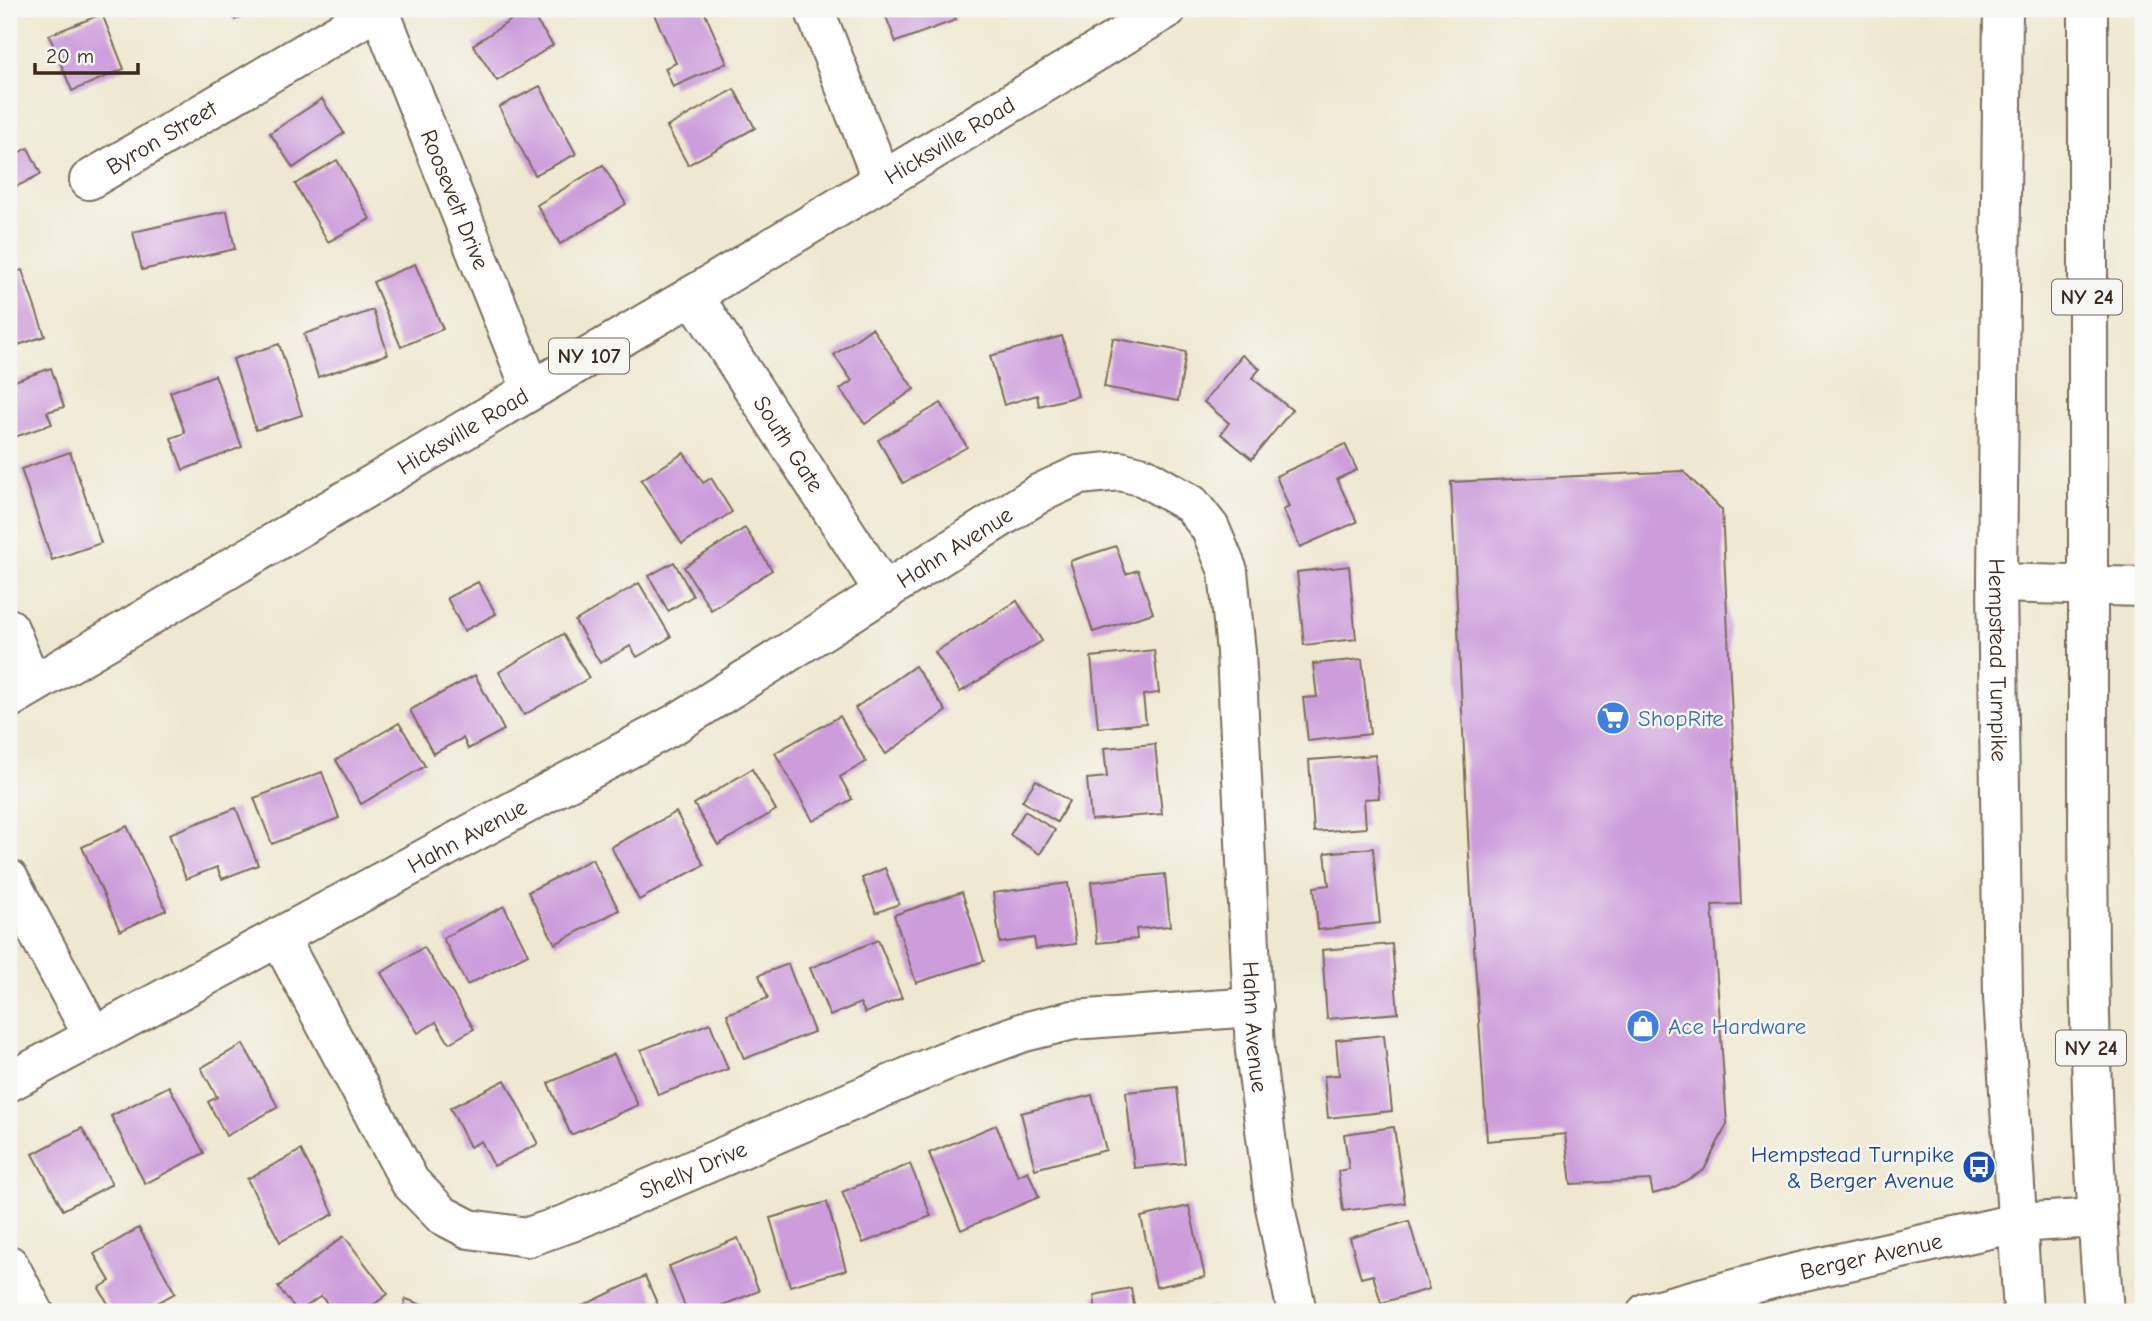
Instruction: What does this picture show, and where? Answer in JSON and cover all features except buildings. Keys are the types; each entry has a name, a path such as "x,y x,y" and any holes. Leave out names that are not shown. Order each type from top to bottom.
{"street":[{"name":"Byron Street","path":"89,180 379,9"},
{"name":"Roosevelt Drive","path":"379,9 531,390"},
{"path":"814,9 881,180"},
{"name":"Hicksville Road","path":"20,692 693,295 1167,9"},
{"name":"Hempstead Turnpike","path":"2003,9 1997,583 2003,997 2023,1312"},
{"name":"NY 24","path":"2088,9 2089,965 2097,1218 2104,1312"},
{"name":"South Gate","path":"693,295 885,593"},
{"name":"Hahn Avenue","path":"9,1082 675,724 1040,493 1079,475 1120,471 1144,477 1191,504 1210,528 1228,571 1236,652 1255,1051 1275,1207 1297,1312"},
{"path":"1997,583 2143,587"},
{"path":"9,628 20,692"},
{"path":"9,879 93,1036"},
{"name":"Shelly Drive","path":"279,937 410,1182 442,1215 469,1229 509,1236 528,1237 569,1223 945,1061 1024,1032 1073,1020 1254,1006"},
{"name":"Berger Avenue","path":"1647,1312 1791,1274 2016,1223 2097,1218"},
{"path":"9,1265 34,1312"}],"place":[{"name":"ShopRite","path":"1613,718"},
{"name":"Ace Hardware","path":"1643,1026"},
{"name":"Hempstead Turnpike & Berger Avenue","path":"1979,1167"}]}
